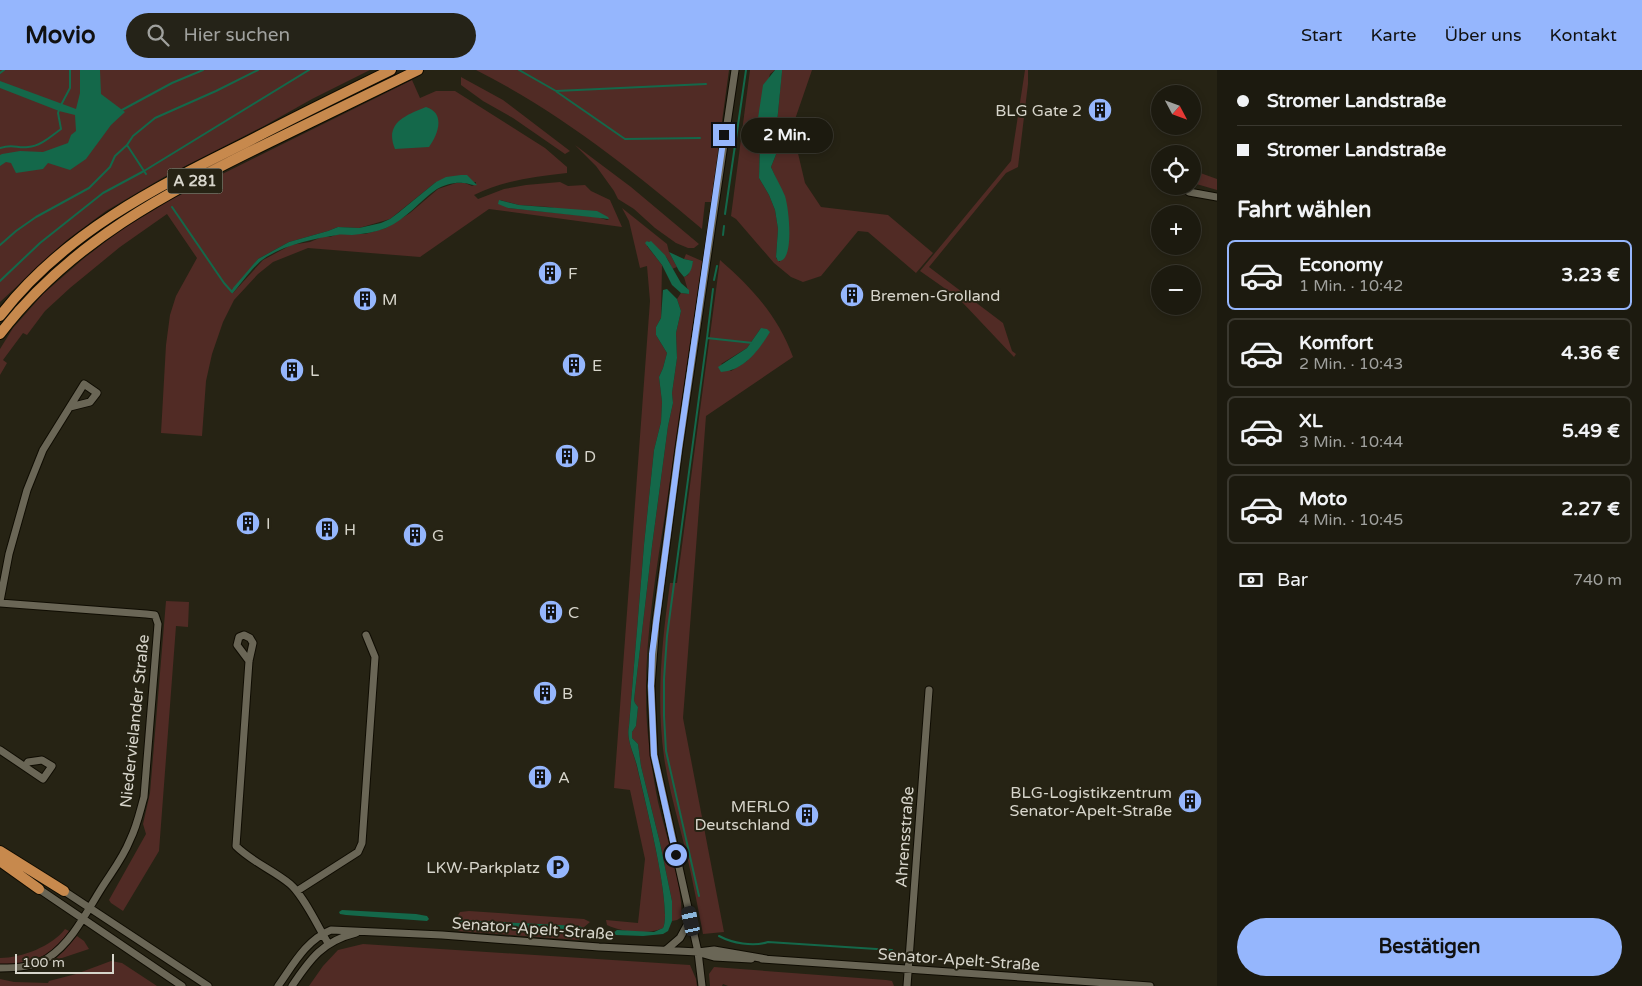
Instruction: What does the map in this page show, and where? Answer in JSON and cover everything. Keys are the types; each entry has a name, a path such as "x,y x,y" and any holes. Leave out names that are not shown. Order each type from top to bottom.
{"highway":[{"name":"A 281","path":"0,316 44,269 71,245 144,194 391,70"},
{"name":"A 281","path":"0,334 19,310 60,269 116,226 150,204 230,162 418,70"},
{"path":"0,851 64,892"},
{"path":"0,861 39,889"}],"street":[{"path":"702,986 698,952 654,755 651,686 656,622 679,448 735,70"},
{"path":"1200,195 1217,197"},
{"path":"0,602 9,554 27,490 43,450 70,407"},
{"name":"Niedervielander Straße","path":"0,602 155,615 158,624 144,797 141,811 135,830 122,856 89,908"},
{"path":"297,891 358,852 362,843 375,657 366,635"},
{"path":"249,661 236,846 244,854 290,884 297,891 328,943"},
{"name":"Ahrensstraße","path":"907,986 929,690"},
{"path":"0,750 25,767"},
{"path":"39,889 182,986"},
{"path":"64,892 208,986"},
{"path":"0,968 17,968 33,965 48,958 61,948 89,908"},
{"path":"666,950 680,938 691,921"},
{"name":"Senator-Apelt-Straße","path":"322,934 331,930 366,930 698,952 714,957 1150,986"},
{"name":"Senator-Apelt-Straße","path":"292,986 315,955 328,943 337,938 366,930"},
{"path":"278,986 297,958 310,943 322,934"}],"shaded area":[{"path":"0,70 370,70 164,177 106,211 67,240 0,302"},
{"path":"80,70 100,70 101,94 125,112 111,125 86,159 70,170 48,163 43,169 16,173 11,163 6,162 0,166 0,155 2,154 20,151 43,152 68,143 71,135 76,131 75,115 59,111 0,88 0,81 76,109 80,93"},
{"path":"476,70 729,70 711,202 705,202 702,229 594,143 507,86"},
{"path":"750,70 775,70 770,74 757,125 760,141 759,178 775,210 778,229 776,258 780,262 777,181 771,167 777,152 777,123 782,70 812,70 792,128 805,183 821,207 888,215 933,253 916,273 868,232 858,231 821,276 803,282 791,277 774,263 736,219 731,216"},
{"path":"775,70 782,70 782,72 777,123 777,152 771,167 785,196 789,234 787,253 783,259 778,261 776,257 778,229 775,210 759,178 760,141 757,125 763,85"},
{"path":"1025,70 1028,70 1028,84 1018,167 1006,173 929,267 1003,323 1012,351 1016,354 1014,357 963,303 920,271 1011,161"},
{"path":"461,77 503,100 570,151 565,154 513,118 483,101 461,85"},
{"path":"412,80 420,98 436,91 455,91 545,148 567,167 567,173 519,180 496,186 474,195 478,199 504,189 526,185 560,182 568,186 585,185 591,191 610,200 622,227 489,209 420,257 308,248 273,262 258,274 234,300 223,322 212,354 206,381 202,436 161,433 166,345 170,315 176,296 197,258 167,214 120,247 45,311 27,335 23,333 3,360 7,363 0,375 0,349 13,328 43,294 83,259 121,230 172,199","holes":["436,182 476,182 476,184 472,186 465,183 456,183 438,189 410,213 386,228 365,234 324,236 310,242 291,245 263,260 232,294 258,259 289,242 338,227 359,228 390,219","500,200 519,205 549,207 609,219 508,208"]},
{"path":"426,107 436,114 438,119 437,131 429,147 395,149 392,133 395,126 411,113"},
{"path":"575,145 631,187 699,244 694,248 688,248 676,243 655,228 634,209 618,199 596,166"},
{"path":"1201,173 1217,179 1217,190 1201,185"},
{"path":"467,175 477,185 457,183 440,188 400,220 374,232 318,238 279,250 258,263 232,294 233,288 258,259 289,242 338,227 359,228 381,223 390,219 436,182 446,177"},
{"path":"499,200 519,205 597,211 609,219 508,208 498,204"},
{"path":"622,208 667,244 677,267 672,269 659,249 647,241 647,246 662,265 661,318 656,327 656,335 667,353 659,377 662,402 661,422 654,450 628,731 656,850 664,898 665,917 663,928 643,932 627,931 613,927 607,925 606,920 638,923 645,859 630,790 614,788 650,301 647,266 640,268 629,221"},
{"path":"651,241 665,255 681,283 689,290 689,294 681,293 672,285 662,265 645,243"},
{"path":"669,252 693,261 691,270 686,276 684,277 679,271"},
{"path":"686,254 702,261 651,612 646,668 647,724 651,763 681,902 682,917 672,921 672,901 660,843 641,766 638,744 632,738 632,732 636,726 638,707 634,700 652,546 668,426 673,403 672,393 677,358 676,333 681,311 677,299 681,293 689,294 684,277 688,275 693,261 684,259"},
{"path":"720,260 743,281 763,304 780,328 793,357 706,416 683,718 724,932 703,934 664,757 660,713 662,648 670,583 677,583","holes":["761,328 747,361 731,371 721,364 747,348"]},
{"path":"667,289 677,299 681,311 676,333 677,358 672,393 673,403 668,426 652,546 634,700 638,707 636,726 632,732 632,738 638,744 641,766 660,843 672,901 672,921 668,931 663,934 643,936 616,935 613,933 617,930 654,932 663,928 665,917 664,898 656,850 628,731 654,450 661,422 662,402 659,377 667,353 656,335 656,327 661,318 663,290"},
{"path":"761,328 767,329 770,332 756,352 737,368 721,372 718,367 747,348"},
{"path":"166,601 189,602 188,627 176,626 159,851 123,911 109,900 146,834 143,824 150,793"},
{"path":"342,910 416,914 427,916 429,919 427,921 346,915 340,914 339,912"},
{"path":"469,911 584,919 590,922 583,928 579,926 458,921 460,924 582,933 579,940 458,931 456,919 458,915 460,912"},
{"path":"460,920 579,926 585,932 460,924 458,922"},
{"path":"65,929 69,931 64,940 40,958 10,965 0,965 0,958 18,956 45,946"},
{"path":"77,936 84,941 89,949 53,961 64,951"},
{"path":"363,944 690,965 697,986 309,986 323,966 338,950"},
{"path":"111,961 122,963 157,986 0,986 0,979 14,982 48,983 49,981 76,974"},
{"path":"714,967 886,980 892,981 894,986 728,986 723,984 722,986 710,986 709,974"}],"waterway":[{"path":"0,73 4,70"},
{"path":"61,105 70,88 70,70"},
{"path":"122,110 172,83 203,70"},
{"path":"0,245 36,217 89,188 110,167 115,156 127,145 133,136 155,118 258,70"},
{"path":"0,281 40,243 103,193 144,171 309,70"},
{"path":"519,70 556,91 706,84"},
{"path":"725,214 746,70"},
{"path":"557,92 625,139 700,138"},
{"path":"0,148 33,146 46,140 61,129 59,110"},
{"path":"127,145 146,174"},
{"path":"172,207 224,283 232,292 233,290"},
{"path":"723,235 724,226"},
{"path":"714,280 717,266"},
{"path":"707,338 713,289"},
{"path":"699,896 666,751 664,679 667,636 707,338 753,343"},
{"path":"719,936 730,941 749,944 768,942 892,950"}],"place":[{"name":"BLG Gate 2","path":"1100,110"},
{"name":"F","path":"550,273"},
{"name":"Bremen-Grolland","path":"852,295"},
{"name":"M","path":"365,299"},
{"name":"E","path":"574,365"},
{"name":"L","path":"292,370"},
{"name":"D","path":"567,456"},
{"name":"I","path":"248,523"},
{"name":"H","path":"327,529"},
{"name":"G","path":"415,535"},
{"name":"C","path":"551,612"},
{"name":"B","path":"545,693"},
{"name":"A","path":"540,777"},
{"name":"BLG-Logistikzentrum Senator-Apelt-Straße","path":"1190,801"},
{"name":"MERLO Deutschland","path":"807,815"},
{"name":"LKW-Parkplatz","path":"558,867"}],"route":[{"path":"676,855 654,755 651,686 652,654 679,448 724,135"}]}
